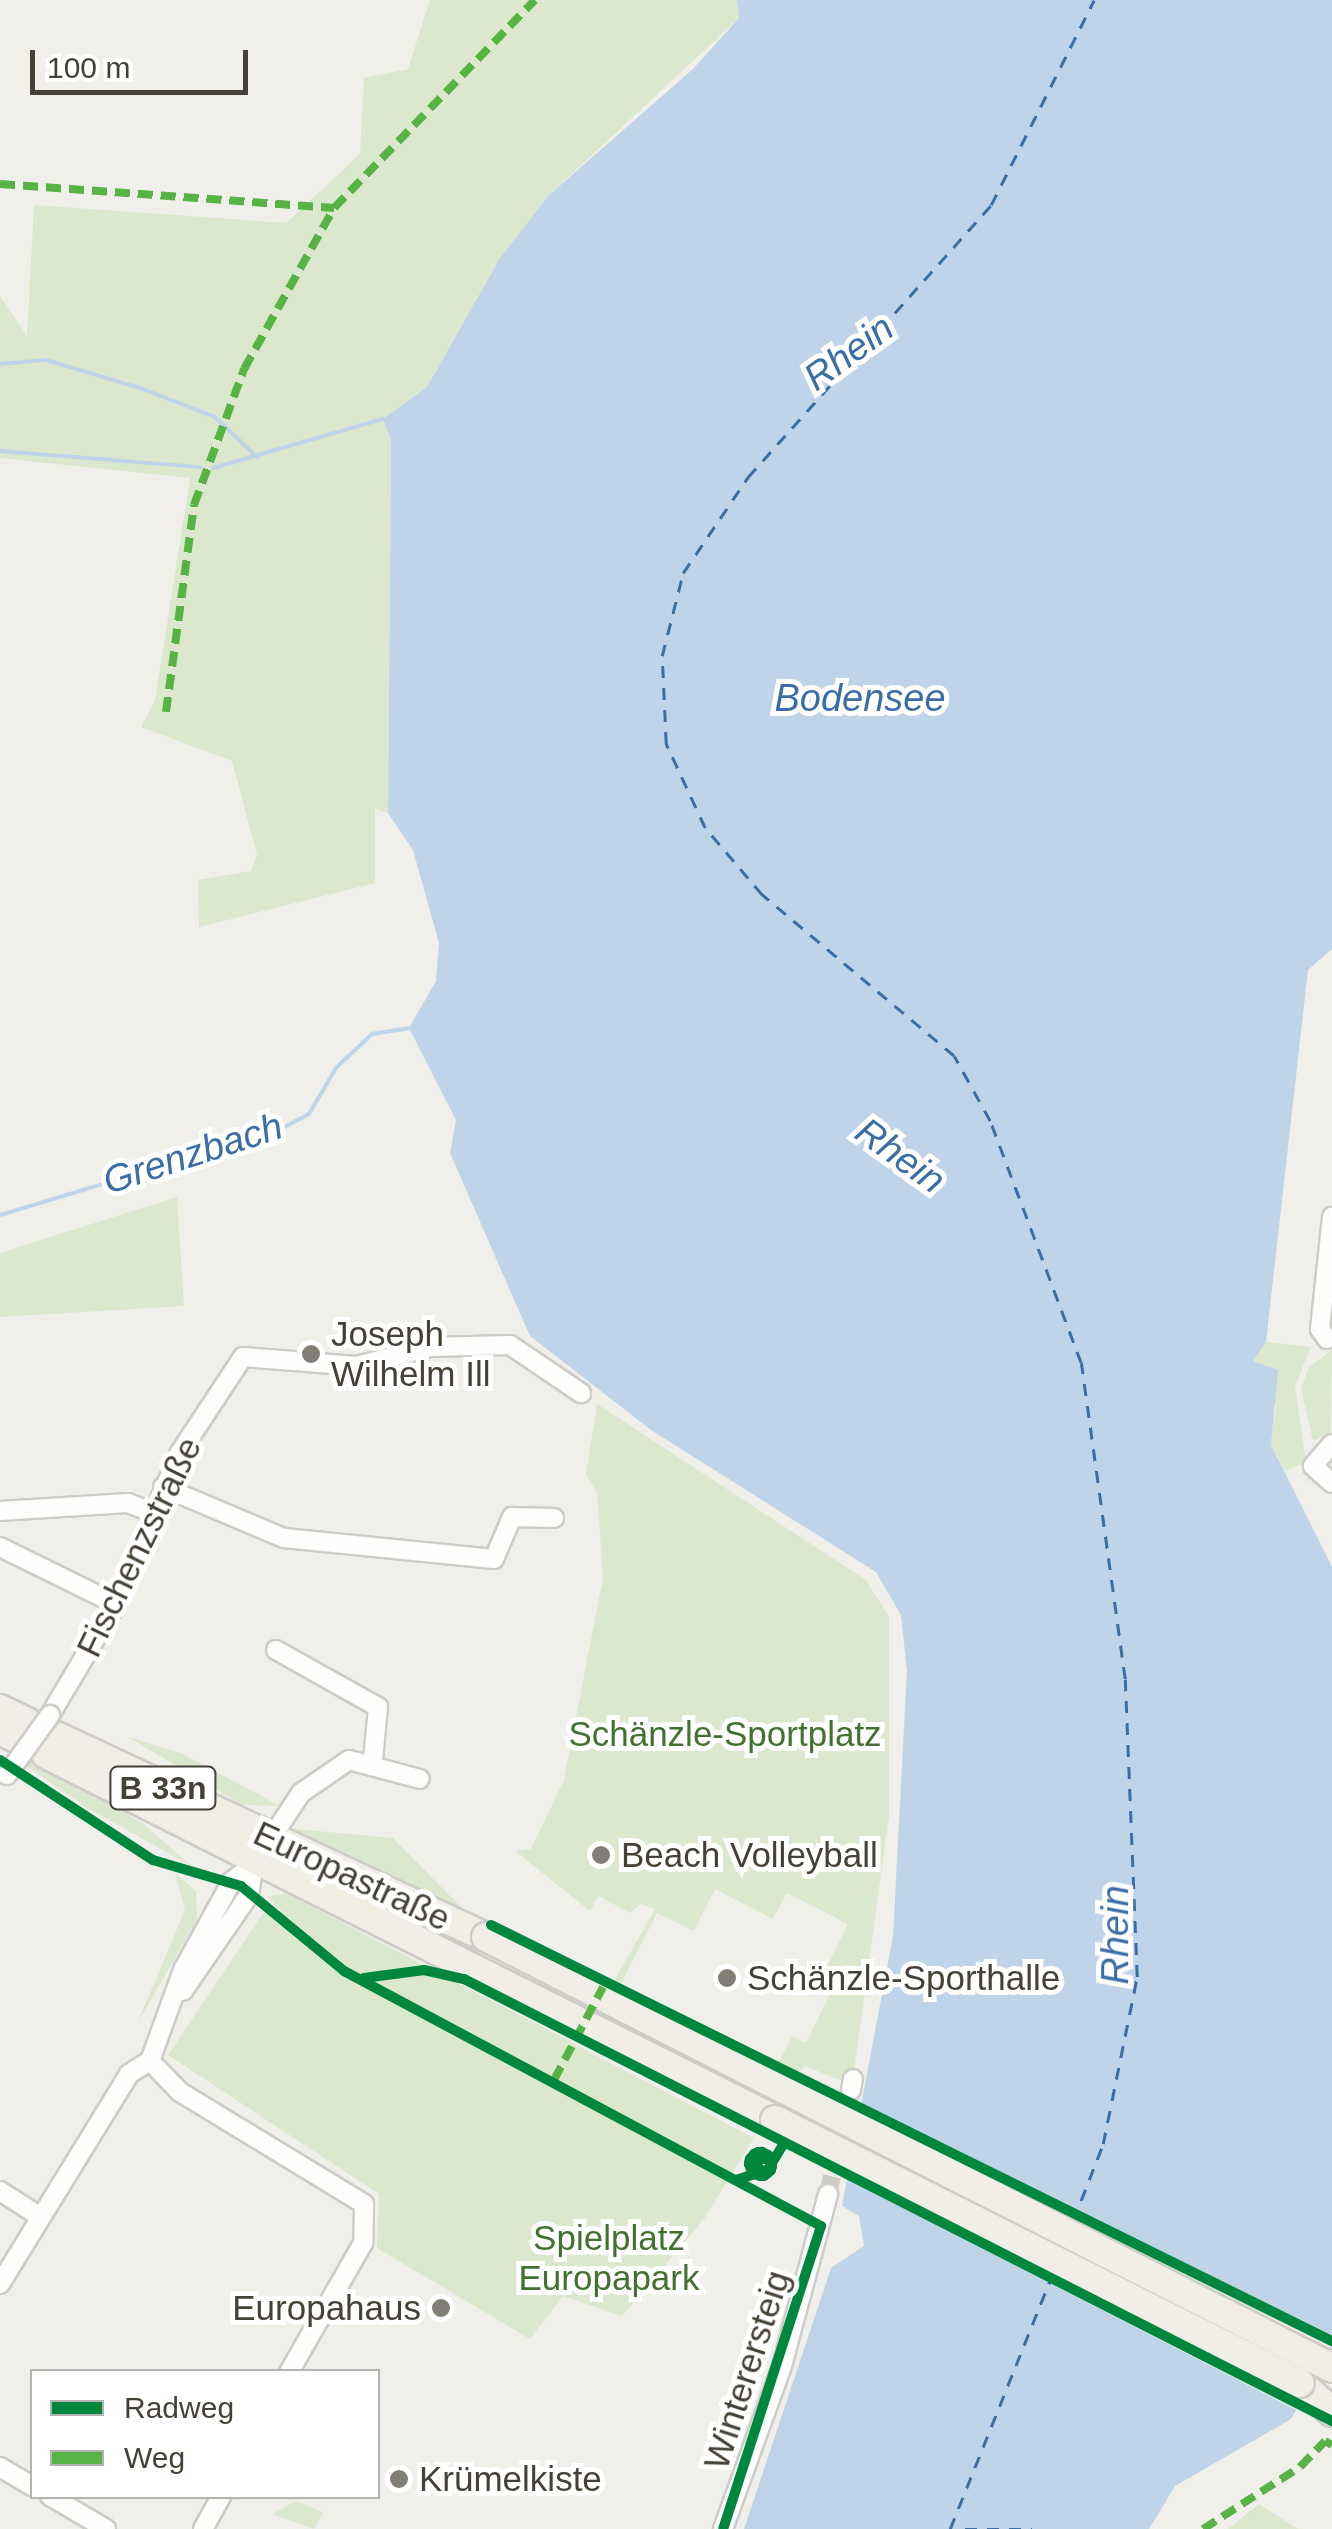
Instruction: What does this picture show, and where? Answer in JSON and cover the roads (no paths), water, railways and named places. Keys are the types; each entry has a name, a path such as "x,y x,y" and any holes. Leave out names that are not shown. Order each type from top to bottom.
{"main road":[{"path":"0,1709 15,1730"},
{"name":"Europastraße","path":"1300,2382 254,1864 51,1745 486,1937 1332,2368"},
{"name":"B 33n","path":"1300,2382 1332,2398"},
{"name":"B 33n","path":"1300,2382 1332,2412"}],"street":[{"path":"1327,1339 1320,1329 1332,1217"},
{"name":"Fischenzstraße","path":"3,1780 62,1698 116,1604 163,1486 252,1352 358,1366 430,1347 510,1345 581,1393"},
{"path":"1332,1444 1313,1466 1332,1483"},
{"path":"163,1486 284,1538 494,1559 512,1516 554,1518"},
{"path":"0,1511 128,1502 154,1513"},
{"path":"0,1547 116,1604"},
{"path":"276,1650 378,1707 374,1760"},
{"path":"0,2284 129,2074 150,2061 163,2020 232,1880 254,1864 315,1778 332,1764 374,1760 420,1779"},
{"path":"150,2061 180,2092 364,2204 362,2244 290,2369"},
{"path":"0,2191 39,2216"},
{"name":"Winterersteig","path":"722,2529 782,2366 828,2194"},
{"path":"0,2467 30,2485"},
{"path":"55,2499 106,2529"},
{"path":"203,2529 219,2499"}],"water":[{"name":"Bodensee","path":"737,0 1332,0 1332,949 1308,970 1266,1342 1253,1361 1278,1370 1271,1445 1332,1567 1332,2350 1291,2419 1175,2486 1149,2529 744,2529 831,2268 864,2246 859,2216 842,2206 893,1936 907,1671 901,1615 876,1572 651,1430 530,1336 450,1153 456,1120 409,1028 436,981 439,943 413,850 388,813 391,440 383,419 427,387 500,258 548,196 693,69 739,18"}],"waterway":[{"path":"0,364 46,360 143,389 215,417 258,458"},
{"path":"213,468 383,419"},
{"path":"0,451 200,467"},
{"name":"Grenzbach","path":"0,1215 275,1132 309,1114 336,1068 372,1034 409,1028"}],"tunnel":[{"path":"828,2194 851,2090"}],"place":[{"name":"Joseph Wilhelm Ill","path":"311,1354"},
{"name":"Beach Volleyball","path":"601,1855"},
{"name":"Schänzle-Sporthalle","path":"727,1978"},
{"name":"Europahaus","path":"441,2308"},
{"name":"Krümelkiste","path":"399,2479"}],"water label":[{"name":"Rhein","path":"849,353"},
{"name":"Rhein","path":"900,1156"},
{"name":"Rhein","path":"1116,1935"}],"park label":[{"name":"Schänzle-Sportplatz","path":"725,1734"},
{"name":"Spielplatz Europapark","path":"609,2258"}]}
